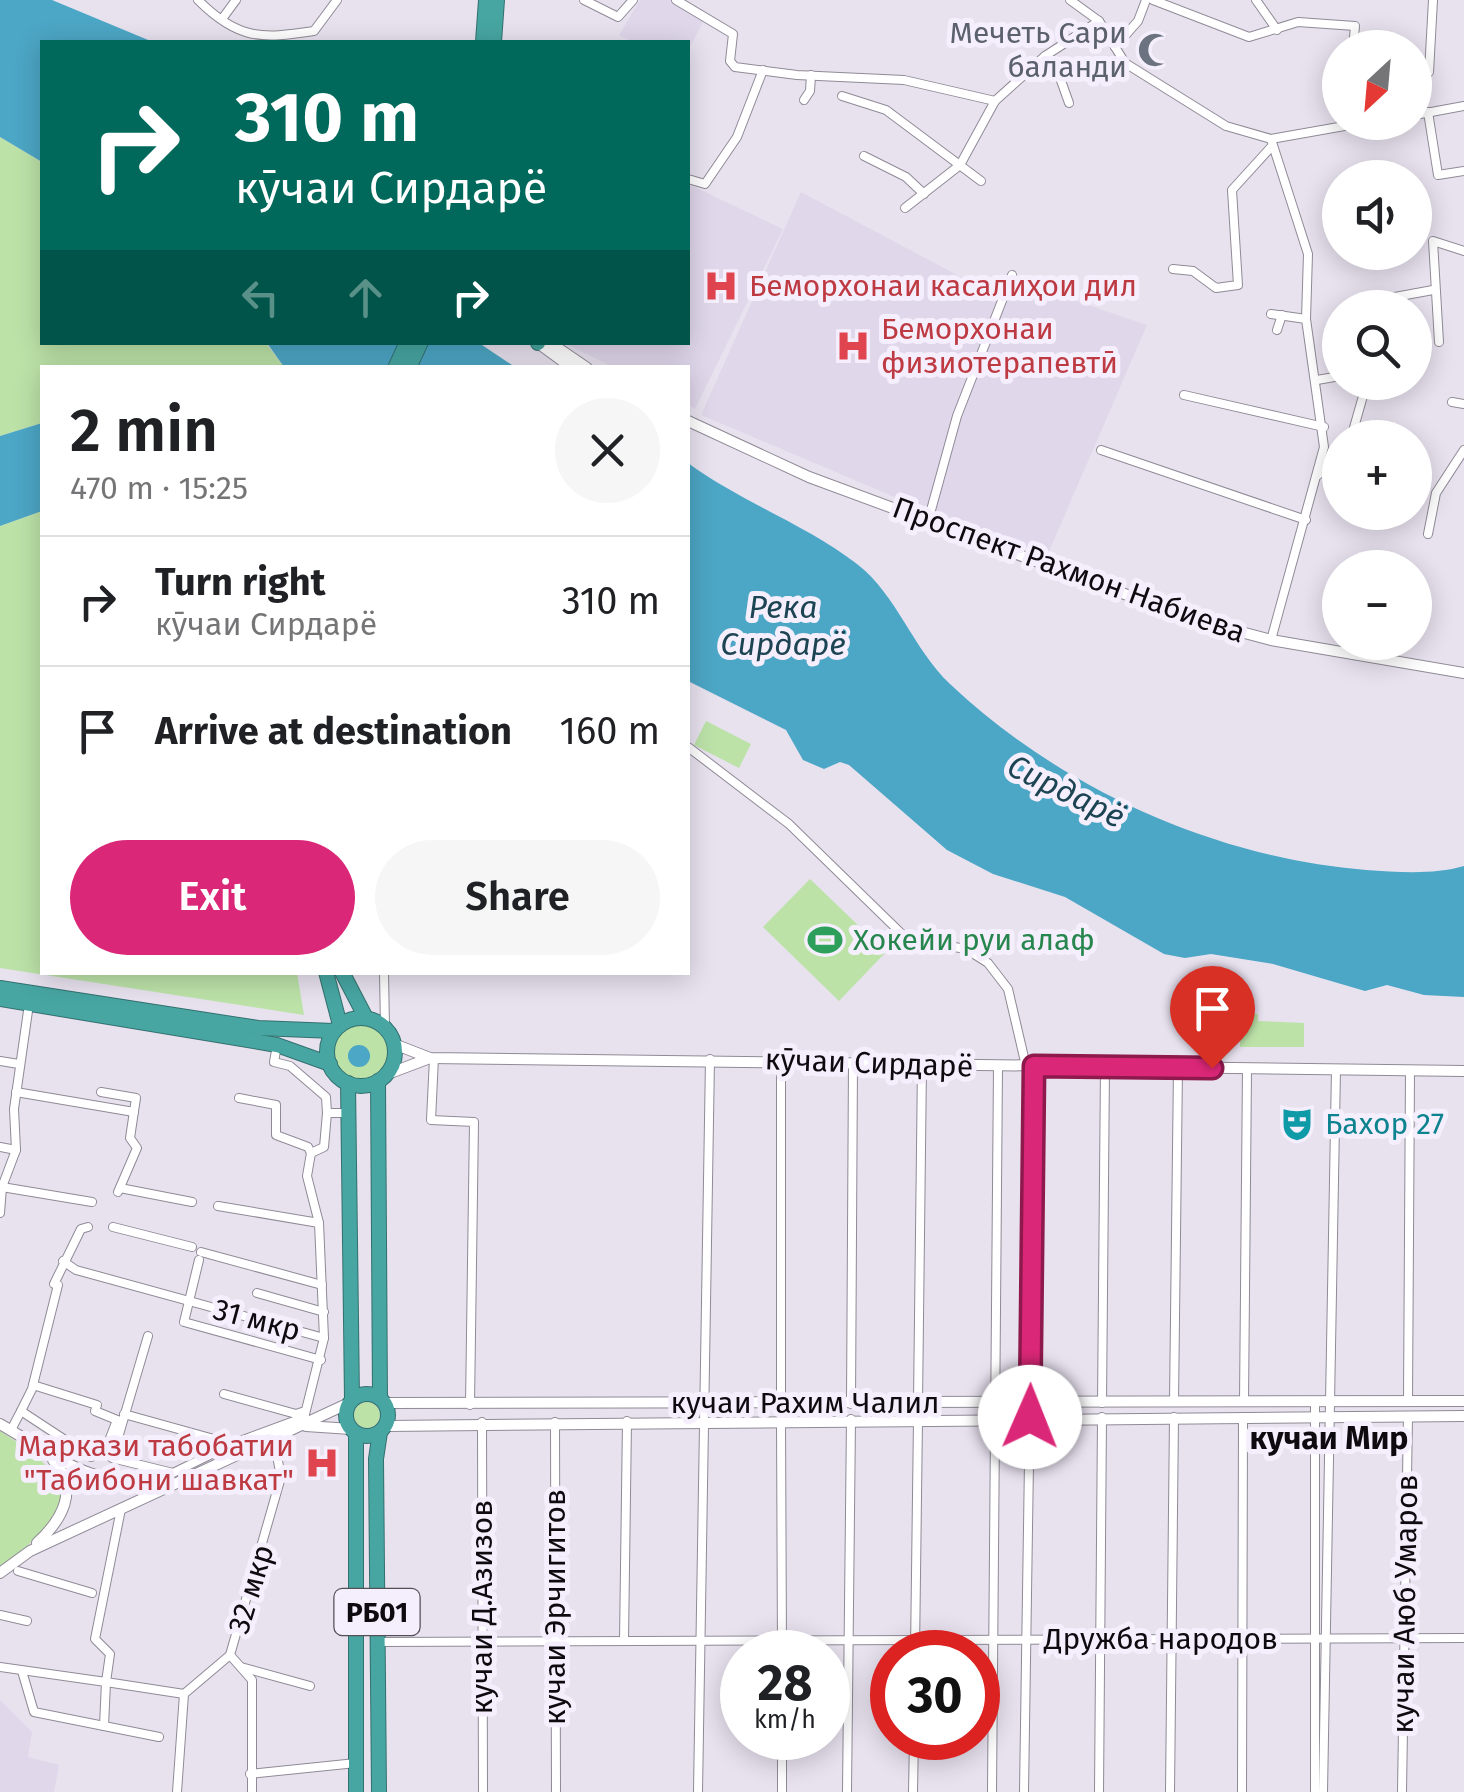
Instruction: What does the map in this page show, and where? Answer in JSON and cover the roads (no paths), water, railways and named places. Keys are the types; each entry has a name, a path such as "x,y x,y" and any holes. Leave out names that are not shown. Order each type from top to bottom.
{"highway":[{"path":"482,40 486,0"},
{"path":"494,40 498,0"},
{"path":"327,975 337,1028 328,1047 330,1064"},
{"path":"344,975 366,1018 385,1028 394,1044"},
{"path":"0,988 258,1028 337,1028 366,1018"},
{"path":"0,999 276,1045 330,1064 348,1083 381,1078"},
{"name":"РБ01","path":"379,1792 376,1459 383,1429 383,1400 376,1112 381,1078 395,1055 394,1044"},
{"name":"РБ01","path":"348,1083 352,1112 351,1401 346,1416 354,1431 356,1792"},
{"path":"351,1401 363,1394 383,1400"},
{"path":"354,1431 368,1436 383,1429"},
{"path":"355,1653 366,1645 377,1646"},
{"path":"355,1701 366,1708 378,1701"}],"main road":[{"path":"541,345 568,365"},
{"path":"552,345 582,365"},
{"name":"Проспект Рахмон Набиева","path":"690,426 777,464 1192,620 1271,640 1464,676"},
{"name":"Проспект Рахмон Набиева","path":"690,426 805,482 1192,625 1267,645 1464,676"},
{"path":"394,1044 432,1058"},
{"path":"381,1078 432,1058"},
{"name":"кӯчаи Сирдарё","path":"432,1058 1464,1071"},
{"name":"кучаи Рахим Чалил","path":"383,1400 470,1406 1464,1401"},
{"path":"30,1551 351,1401"},
{"name":"кучаи Рахим Чалил","path":"383,1429 555,1421 1464,1416"},
{"path":"304,1420 354,1431"},
{"path":"5,1428 88,1476 174,1485"},
{"path":"0,1573 52,1529 66,1504 66,1478 42,1448"}],"street":[{"path":"198,0 248,37 302,38 314,31 337,0"},
{"path":"222,20 236,0"},
{"path":"584,0 618,18 633,0"},
{"path":"676,0 734,34 731,64 811,75 904,80 995,101"},
{"path":"1070,0 1099,21 1126,63 1226,126 1272,142 1322,131"},
{"path":"1115,47 1150,0 1249,38 1298,22 1355,26 1354,30"},
{"path":"1256,0 1278,30"},
{"path":"1431,30 1433,0"},
{"path":"905,208 960,165 995,101 1045,56 1099,21"},
{"path":"1045,56 1059,75 1069,103"},
{"path":"690,180 705,184 717,170 737,137 764,70"},
{"path":"804,100 810,91 811,75"},
{"path":"842,96 886,110 982,181"},
{"path":"1432,111 1464,106"},
{"path":"1432,137 1438,175 1464,172"},
{"path":"1173,269 1197,273 1218,288 1238,285 1232,190 1272,142"},
{"path":"1272,142 1308,254 1306,319 1323,420"},
{"path":"864,156 906,178 924,194"},
{"path":"1439,342 1433,241 1464,251"},
{"path":"928,521 958,416 1012,275"},
{"path":"1272,314 1306,319"},
{"path":"1277,330 1282,315"},
{"path":"1317,380 1322,379"},
{"path":"1184,395 1322,427"},
{"path":"1452,402 1464,404"},
{"path":"1271,640 1318,476 1322,443"},
{"path":"1101,450 1306,520"},
{"path":"1428,534 1436,493 1464,450"},
{"path":"1318,476 1322,472"},
{"path":"690,749 788,824 907,939 966,949 988,963 1008,990 1030,1066 1031,1403 1024,1792"},
{"path":"384,975 385,1028"},
{"path":"0,1213 2,1186 16,1150 14,1108 29,1004"},
{"path":"239,1098 276,1105 276,1135 308,1146 311,1154 324,1147 326,1097 290,1066 274,1062 276,1045"},
{"path":"432,1058 431,1120 474,1122 470,1406"},
{"path":"698,1792 710,1059"},
{"path":"781,1060 782,1404"},
{"path":"0,1061 19,1064"},
{"path":"851,1404 853,1062"},
{"path":"918,1403 922,1064"},
{"path":"994,1630 998,1067"},
{"path":"1102,1403 1105,1067"},
{"path":"1174,1402 1178,1067"},
{"path":"1244,1402 1247,1068"},
{"path":"1323,1792 1321,1402 1336,1070"},
{"path":"1404,1070 1408,1401"},
{"path":"16,1092 134,1112"},
{"path":"101,1092 136,1098 130,1138 137,1148 119,1190 192,1202"},
{"path":"0,1106 14,1108"},
{"path":"328,1113 352,1112"},
{"path":"0,1147 16,1150"},
{"name":"31 мкр","path":"304,1420 324,1338 319,1223 307,1176 311,1154"},
{"path":"2,1186 92,1202"},
{"path":"218,1206 319,1223"},
{"path":"5,1428 21,1411 33,1385 63,1262 82,1229 88,1227"},
{"path":"113,1227 192,1247 180,1244"},
{"name":"31 мкр","path":"190,1302 200,1256 322,1285"},
{"name":"31 мкр","path":"63,1262 76,1270 324,1338"},
{"path":"256,1293 324,1312"},
{"path":"190,1302 184,1322 321,1360"},
{"path":"108,1481 121,1419 148,1336"},
{"path":"33,1385 98,1405 95,1412 232,1444"},
{"path":"224,1394 296,1414 304,1420"},
{"path":"21,1411 91,1457"},
{"name":"кучаи Аюб Умаров","path":"1402,1792 1408,1416"},
{"path":"1099,1792 1102,1417"},
{"path":"1170,1792 1174,1417"},
{"path":"1242,1792 1243,1417"},
{"path":"915,1630 918,1418"},
{"path":"107,1446 121,1419"},
{"path":"112,1458 174,1473 232,1444 304,1420"},
{"path":"782,1420 782,1630"},
{"path":"849,1630 850,1420"},
{"name":"кучаи Эрчигитов","path":"555,1421 556,1792"},
{"path":"624,1641 627,1421"},
{"name":"кучаи Д.Азизов","path":"482,1422 483,1792"},
{"name":"32 мкр","path":"252,1792 252,1680 230,1656 282,1477 274,1440"},
{"path":"104,1726 110,1654 94,1639 121,1509"},
{"path":"18,1571 92,1593"},
{"path":"0,1615 28,1621"},
{"name":"Дружба народов","path":"1000,1640 1464,1638"},
{"path":"1315,1792 1322,1639"},
{"name":"Дружба народов","path":"377,1646 720,1641"},
{"path":"177,1792 184,1694 230,1656"},
{"path":"0,1667 184,1694"},
{"path":"241,1667 310,1686"},
{"path":"22,1671 34,1712 159,1737"},
{"path":"782,1760 782,1792"},
{"path":"848,1760 848,1792"},
{"path":"913,1792 914,1760"},
{"path":"992,1760 992,1792"},
{"path":"250,1774 356,1764"}],"water":[{"path":"0,0 52,0 148,40 40,40 40,161 0,137"},
{"path":"268,345 482,345 512,365 283,365"},
{"path":"40,424 40,512 0,526 0,436"},
{"name":"Река Сирдарё","path":"690,464 857,564 883,591 925,655 950,684 1040,755 1090,785 1197,833 1309,863 1403,872 1464,866 1464,997 1424,995 1387,985 1365,991 1273,964 1211,954 1185,958 1164,954 1065,897 993,874 947,850 849,765 840,762 824,769 803,760 786,730 690,682"},
{"path":"359,1045 367,1048 367,1064 359,1067 351,1064 348,1056 351,1048"}],"place":[{"name":"Мечеть Сари баланди","path":"1155,50"},
{"name":"Беморхонаи касалиҳои дил","path":"721,286"},
{"name":"Беморхонаи физиотерапевтӣ","path":"853,346"},
{"name":"Хокейи руи алаф","path":"825,940"},
{"name":"Бахор 27","path":"1297,1124"},
{"name":"Маркази табобатии \"Табибони шавкат\"","path":"322,1463"}],"district":[{"name":"кучаи Мир","path":"1329,1438"}],"water label":[{"name":"Сирдарё","path":"1066,791"}]}
